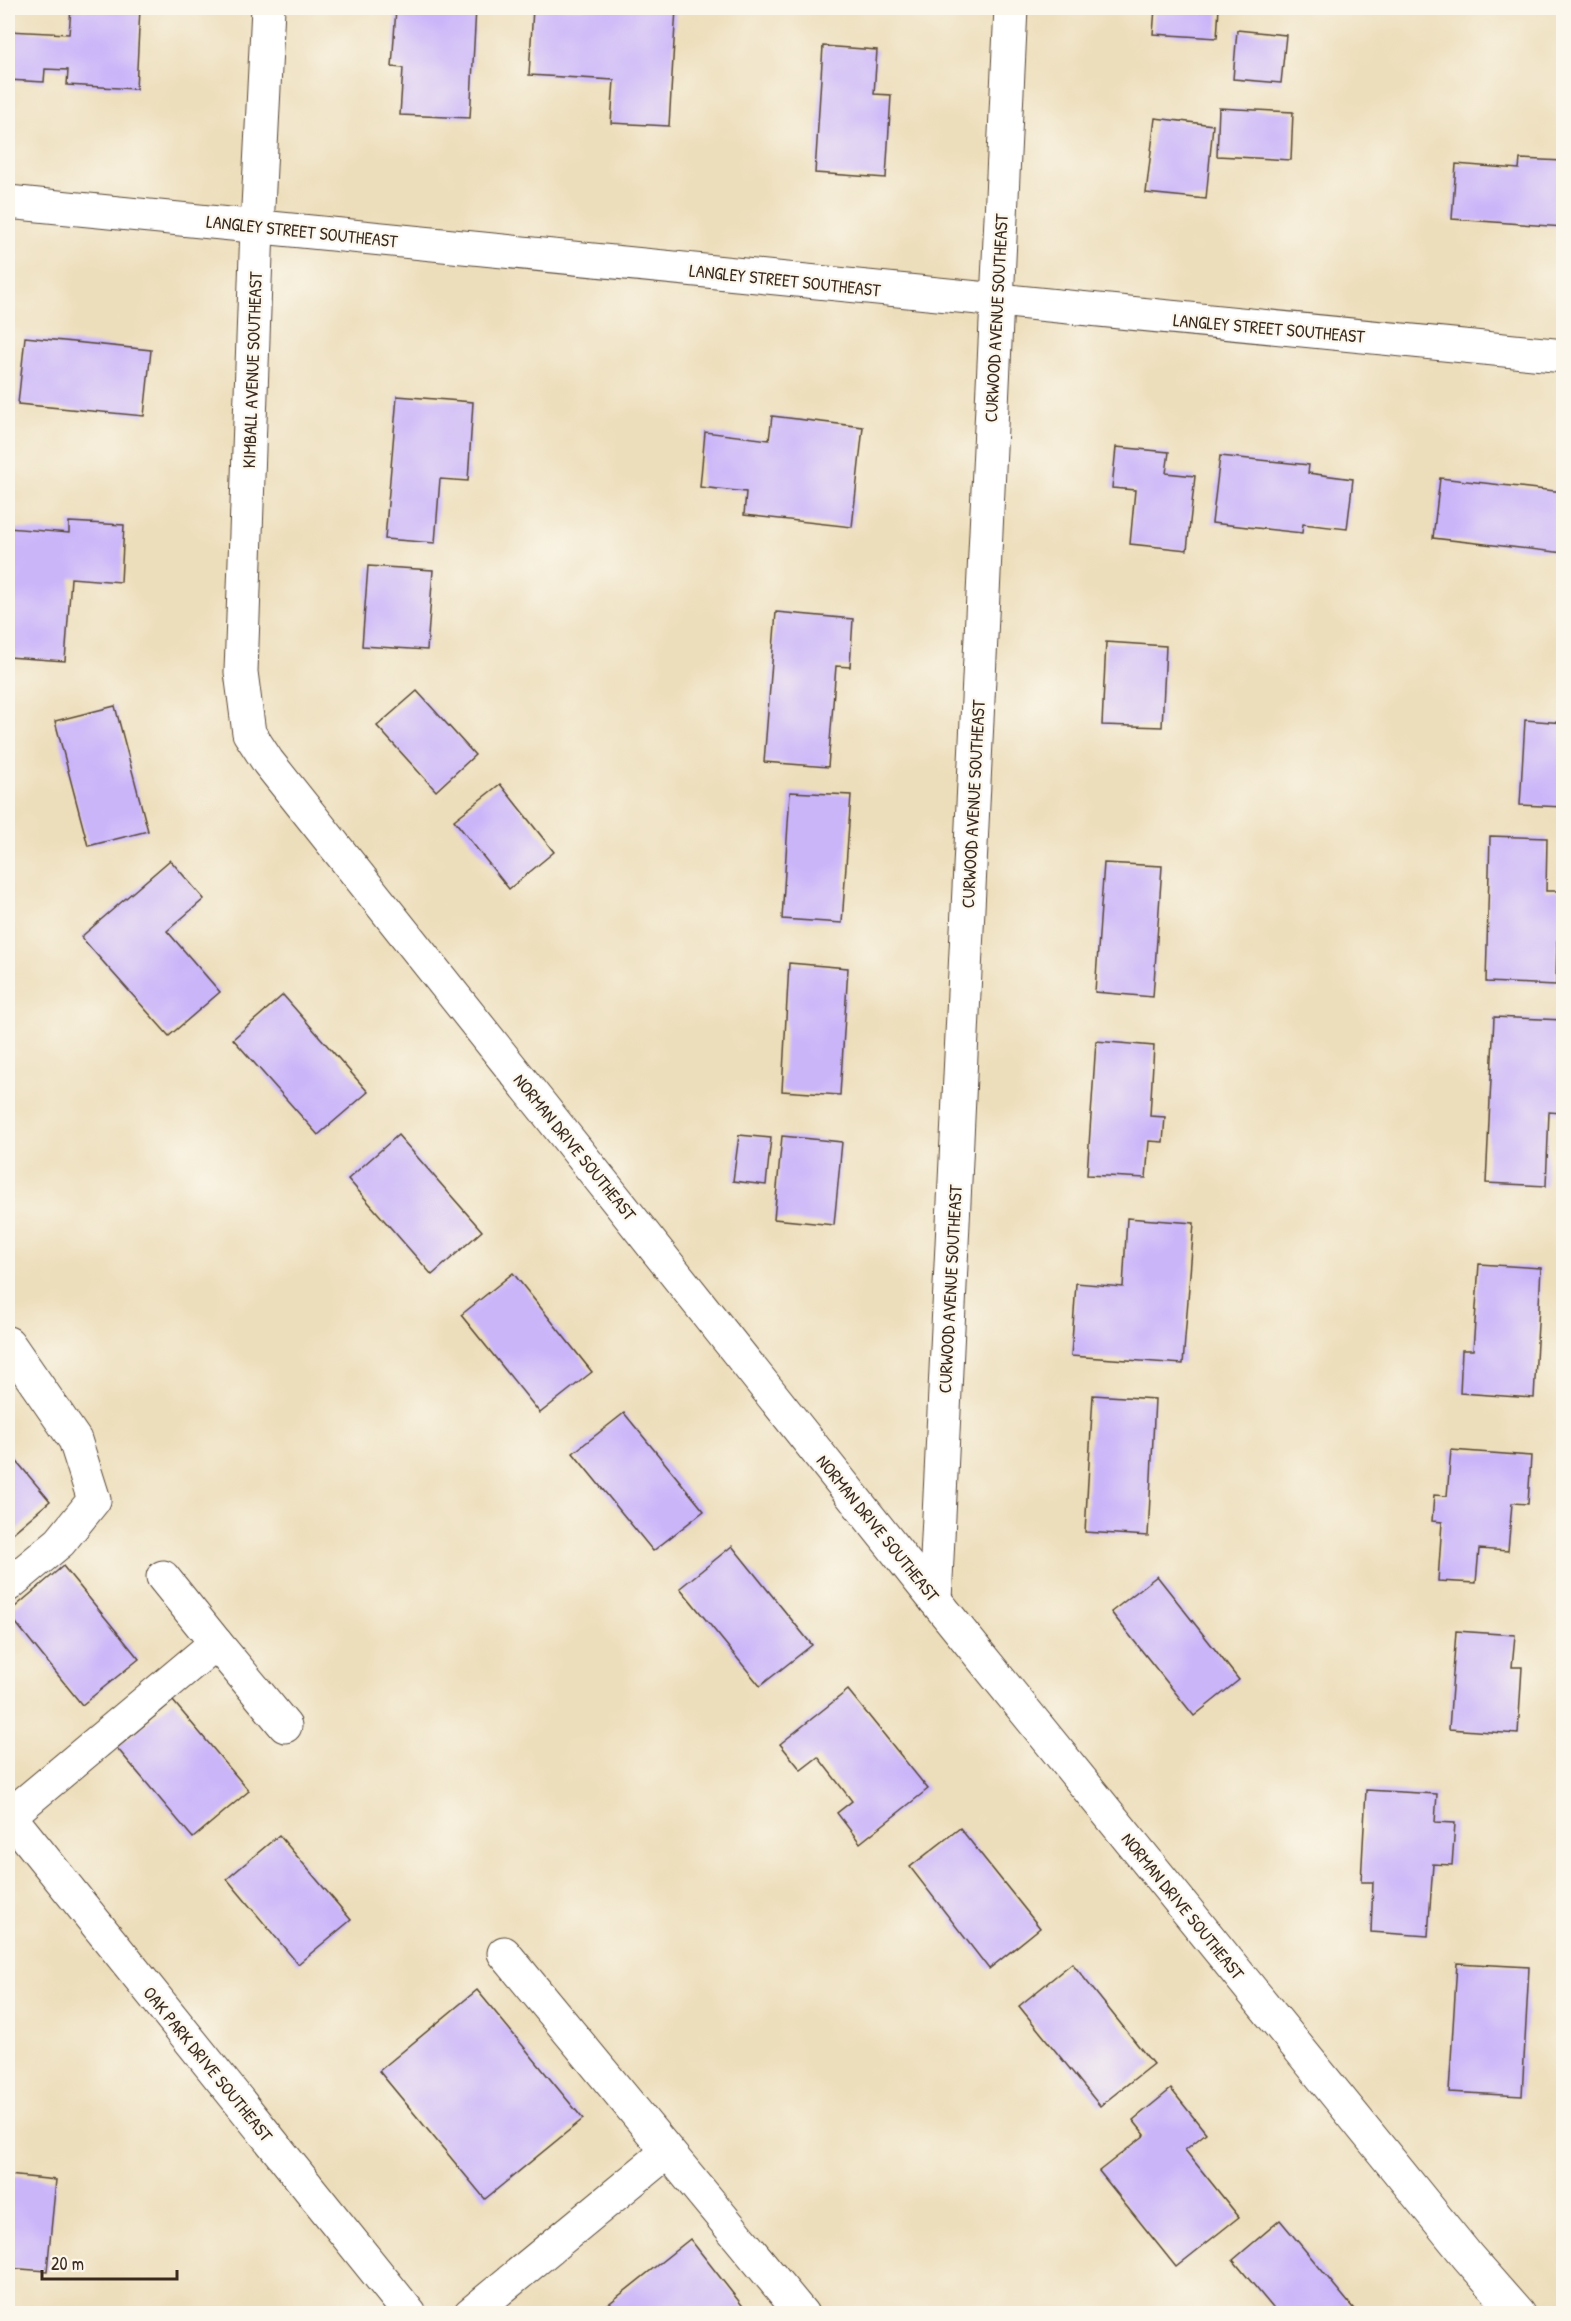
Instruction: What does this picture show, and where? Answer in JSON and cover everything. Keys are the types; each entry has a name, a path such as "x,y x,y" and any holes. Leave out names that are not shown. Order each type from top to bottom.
{"street":[{"name":"KIMBALL AVENUE SOUTHEAST","path":"249,733 241,672 257,227 268,8"},
{"name":"CURWOOD AVENUE SOUTHEAST","path":"935,1600 1011,8"},
{"name":"LANGLEY STREET SOUTHEAST","path":"8,202 1563,356"},
{"name":"NORMAN DRIVE SOUTHEAST","path":"249,733 276,771 935,1600 1468,2257 1518,2313"},
{"path":"8,1343 75,1440 94,1500 60,1542 8,1585"},
{"path":"163,1577 285,1726"},
{"path":"13,1829 216,1643"},
{"name":"OAK PARK DRIVE SOUTHEAST","path":"13,1829 410,2313"},
{"path":"504,1953 802,2313"},
{"path":"470,2313 667,2152"}],"building":[{"path":"71,8 140,8 136,89 67,85 68,70 45,69 44,82 8,80 8,31 69,34"},
{"path":"396,8 476,8 470,118 400,115 403,68 392,67"},
{"path":"533,8 676,8 669,126 611,123 614,80 529,75"},
{"path":"1155,8 1219,8 1217,38 1153,34"},
{"path":"1237,30 1286,35 1281,83 1233,79"},
{"path":"823,46 877,50 874,94 891,95 886,178 815,173"},
{"path":"1219,108 1293,112 1291,160 1217,156"},
{"path":"1155,118 1213,125 1206,199 1146,193"},
{"path":"1520,159 1564,161 1564,227 1452,219 1456,164 1519,169"},
{"path":"25,337 151,350 144,416 18,404"},
{"path":"397,396 473,402 468,481 440,479 435,543 385,539"},
{"path":"772,416 863,427 852,527 744,515 746,492 700,487 705,432 769,440"},
{"path":"1116,447 1169,452 1166,473 1195,476 1187,550 1130,544 1135,490 1112,488"},
{"path":"1220,456 1309,465 1308,473 1353,479 1347,529 1303,524 1302,533 1212,523"},
{"path":"1440,478 1564,492 1564,553 1433,538"},
{"path":"69,522 124,525 121,582 71,578 65,661 8,657 8,528 69,533"},
{"path":"368,566 433,570 427,650 362,646"},
{"path":"776,612 853,619 850,667 836,666 828,767 764,762"},
{"path":"1106,642 1166,646 1162,727 1102,725"},
{"path":"417,691 475,755 436,791 377,726"},
{"path":"115,706 148,831 88,846 55,721"},
{"path":"1525,720 1564,723 1564,807 1520,805"},
{"path":"500,784 554,852 509,889 454,820"},
{"path":"790,792 851,795 842,923 782,919"},
{"path":"1490,836 1547,838 1546,891 1564,891 1564,941 1557,941 1556,985 1486,982"},
{"path":"170,860 204,899 167,931 220,992 169,1036 81,937"},
{"path":"1104,863 1162,866 1153,997 1095,992"},
{"path":"789,963 848,968 840,1095 782,1091"},
{"path":"283,995 368,1092 318,1135 233,1039"},
{"path":"1494,1017 1564,1020 1562,1113 1549,1112 1546,1186 1486,1183"},
{"path":"1096,1041 1154,1046 1150,1116 1165,1117 1163,1142 1149,1141 1146,1178 1087,1175"},
{"path":"398,1135 482,1231 432,1275 348,1179"},
{"path":"739,1135 771,1138 766,1185 733,1181"},
{"path":"782,1136 842,1142 834,1225 774,1219"},
{"path":"1127,1218 1194,1223 1183,1364 1071,1356 1076,1283 1123,1287"},
{"path":"1479,1264 1541,1268 1534,1398 1460,1393 1462,1350 1473,1350"},
{"path":"513,1273 592,1372 540,1413 461,1315"},
{"path":"1093,1395 1155,1399 1148,1536 1085,1532"},
{"path":"624,1413 704,1511 653,1551 573,1453"},
{"path":"1451,1450 1531,1456 1528,1504 1512,1503 1508,1551 1479,1549 1476,1583 1438,1581 1442,1522 1432,1521 1434,1495 1447,1496"},
{"path":"8,1451 50,1501 8,1537"},
{"path":"732,1546 812,1645 760,1686 680,1588"},
{"path":"63,1566 139,1659 82,1705 8,1613"},
{"path":"1157,1576 1239,1680 1194,1716 1111,1612"},
{"path":"1456,1631 1515,1635 1512,1667 1522,1667 1518,1734 1449,1729"},
{"path":"848,1690 928,1789 860,1843 837,1813 852,1801 818,1757 801,1770 780,1744"},
{"path":"173,1701 249,1791 193,1838 117,1748"},
{"path":"1366,1790 1437,1794 1435,1822 1455,1823 1452,1865 1433,1864 1428,1936 1371,1932 1373,1882 1361,1882"},
{"path":"960,1828 1040,1928 989,1969 910,1867"},
{"path":"279,1835 351,1920 298,1964 227,1879"},
{"path":"1072,1963 1153,2064 1100,2106 1019,2006"},
{"path":"1457,1963 1529,1967 1522,2096 1449,2092"},
{"path":"477,1990 583,2119 485,2199 379,2071"},
{"path":"1171,2089 1206,2133 1185,2150 1239,2217 1176,2267 1099,2171 1145,2135 1133,2120"},
{"path":"8,2175 56,2180 47,2271 8,2268"},
{"path":"1280,2220 1358,2314 1278,2314 1233,2260"},
{"path":"690,2239 749,2314 596,2314"}]}
